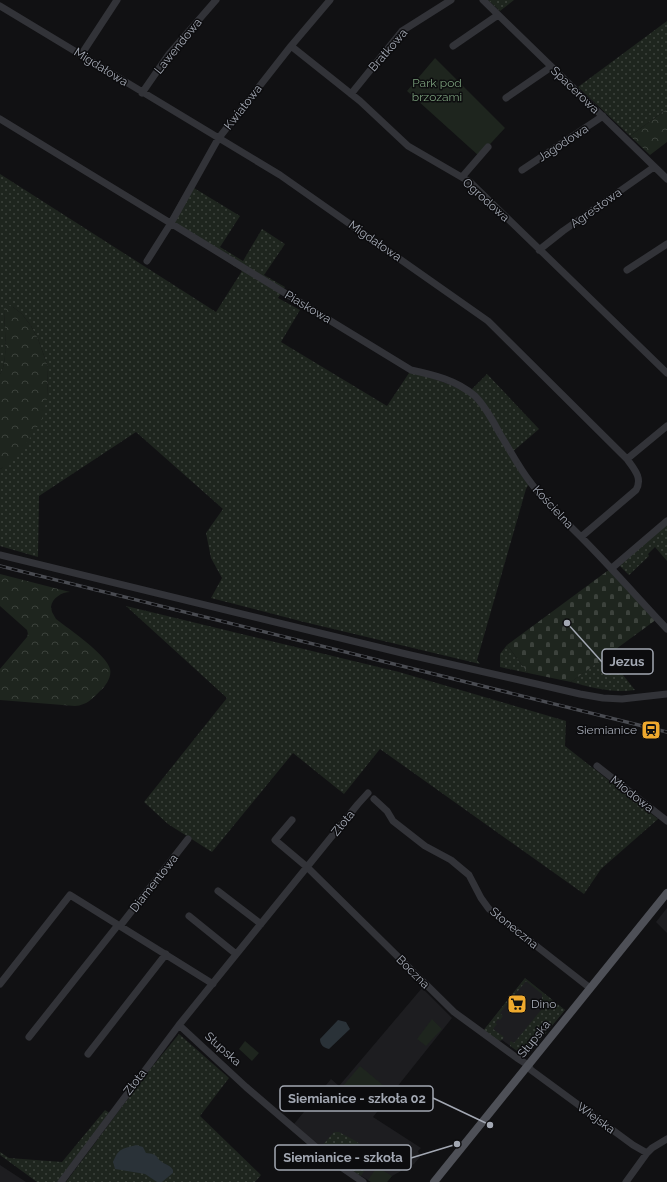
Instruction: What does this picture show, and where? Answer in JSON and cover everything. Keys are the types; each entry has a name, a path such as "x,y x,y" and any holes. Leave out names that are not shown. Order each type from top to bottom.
{"main road":[{"name":"Słupska","path":"434,1182 667,893"}],"street":[{"path":"81,55 117,0"},
{"name":"Lawendowa","path":"142,93 169,54 216,0"},
{"name":"Kwiatowa","path":"171,223 218,139 291,46 330,0"},
{"name":"Bratkowa","path":"351,94 402,31 451,0"},
{"name":"Spacerowa","path":"483,0 667,179"},
{"name":"Migdałowa","path":"0,6 218,139 280,175 488,321 627,460 637,474 639,485 636,490 581,537"},
{"path":"453,46 498,15"},
{"name":"Ogrodowa","path":"291,46 351,94 408,146 470,182 667,373"},
{"path":"506,98 551,66"},
{"name":"Jagodowa","path":"522,170 603,116"},
{"name":"Piaskowa","path":"0,119 411,370 450,380"},
{"path":"462,177 488,147"},
{"name":"Agrestowa","path":"539,250 563,231 654,167"},
{"path":"147,260 171,223"},
{"path":"627,270 667,244"},
{"name":"Kościelna","path":"450,380 476,397 489,412 511,453 530,482 553,508 612,568 667,629"},
{"path":"627,460 667,426"},
{"path":"612,568 667,521"},
{"path":"0,555 406,654 580,694 603,698 622,699 665,694"},
{"name":"Miodowa","path":"597,766 667,821"},
{"name":"Złota","path":"61,1182 179,1025 368,793"},
{"name":"Słoneczna","path":"374,799 387,811 392,821 425,846 450,860 469,875 481,898 489,909 590,988"},
{"name":"Boczna","path":"292,820 275,840 307,867 454,1012 528,1065"},
{"name":"Diamentowa","path":"119,925 188,839"},
{"path":"218,890 261,924"},
{"path":"0,984 70,895 213,984"},
{"path":"189,916 236,954"},
{"path":"29,1037 119,925"},
{"path":"88,1054 166,954"},
{"name":"Słupska","path":"179,1025 246,1087 340,1168 363,1182"},
{"name":"Wiejska","path":"528,1065 531,1070 633,1145 648,1153"},
{"path":"626,1182 652,1148 667,1139"}],"shaded area":[{"path":"667,908 667,933 656,922"},
{"path":"525,978 565,1010 526,1057 502,1040 500,1041 483,1031"},
{"path":"422,988 452,1018 373,1117 421,1148 418,1151 420,1157 414,1164 392,1176 387,1182 371,1182 339,1162 294,1124 331,1079 339,1086"},
{"path":"338,1020 346,1022 350,1029 329,1049 325,1048 320,1039"},
{"path":"136,1145 143,1147 146,1153 155,1155 162,1162 171,1167 173,1173 162,1182 157,1182 145,1174 115,1169 113,1162 119,1151"},
{"path":"0,1165 26,1182 0,1182"}],"green space":[{"path":"488,0 514,0 500,11"},
{"path":"667,21 667,109 630,136 578,87"},
{"name":"Park pod brzozami","path":"435,58 505,128 479,156 407,91"},
{"path":"667,109 667,142 650,155 630,136"},
{"path":"0,174 216,312 242,271 167,223 189,185 240,216 220,247 243,261 262,229 285,244 264,275 285,287 278,298 300,310 281,342 387,406 411,370 469,392 487,374 539,429 511,453 530,482 526,489 477,660 480,664 211,598 222,578 211,558 206,533 223,509 136,432 39,496 38,557 0,546 0,469 47,398 48,367 38,339 31,326 22,314 13,307 4,308 5,352 3,369 0,374"},
{"path":"7,305 13,307 22,314 38,339 48,367 47,398 42,420 16,459 0,469 0,374 3,369 5,352 4,308"},
{"path":"667,524 667,561 655,547 648,554 649,556 629,575 619,565"},
{"path":"610,569 657,619 571,682 528,673 507,645"},
{"path":"0,574 70,592 61,594 55,598 51,607 52,612 56,619 95,650 107,663 110,669 110,675 106,684 89,701 75,706 0,700 0,669 28,634 27,630 0,606"},
{"path":"126,606 399,672 566,721 565,746 658,819 601,869 584,894 380,749 344,794 293,753 212,852 168,824 144,802 227,698"},
{"path":"507,645 528,673 500,667 500,654"},
{"path":"607,655 635,690 610,690 571,682"},
{"path":"525,978 565,1010 526,1057 510,1046 510,1042 511,1041 514,1043 546,1004 542,1001 542,994 526,981 500,1013 503,1016 495,1023 497,1024 493,1029 504,1037 502,1040 498,1041 483,1031"},
{"path":"432,1019 442,1029 426,1046 417,1039"},
{"path":"179,1034 229,1078 200,1116 261,1175 255,1182 66,1182 147,1073"},
{"path":"245,1041 259,1053 252,1061 239,1049"},
{"path":"360,1066 390,1091 372,1112 342,1087"},
{"path":"105,1110 111,1114 61,1182 37,1182 0,1155 0,1152 9,1158 62,1162"},
{"path":"334,1132 339,1132 353,1140 368,1150 371,1154 372,1158 361,1176 339,1162 321,1147"},
{"path":"377,1167 392,1176 387,1182 371,1182 368,1180"}],"railway":[{"path":"0,566 667,732"}],"place":[{"name":"Jezus","path":"567,623"},
{"name":"Siemianice","path":"651,730"},
{"name":"Dino","path":"517,1004"},
{"name":"Siemianice - szkoła 02","path":"490,1125"},
{"name":"Siemianice - szkoła","path":"457,1144"}]}
